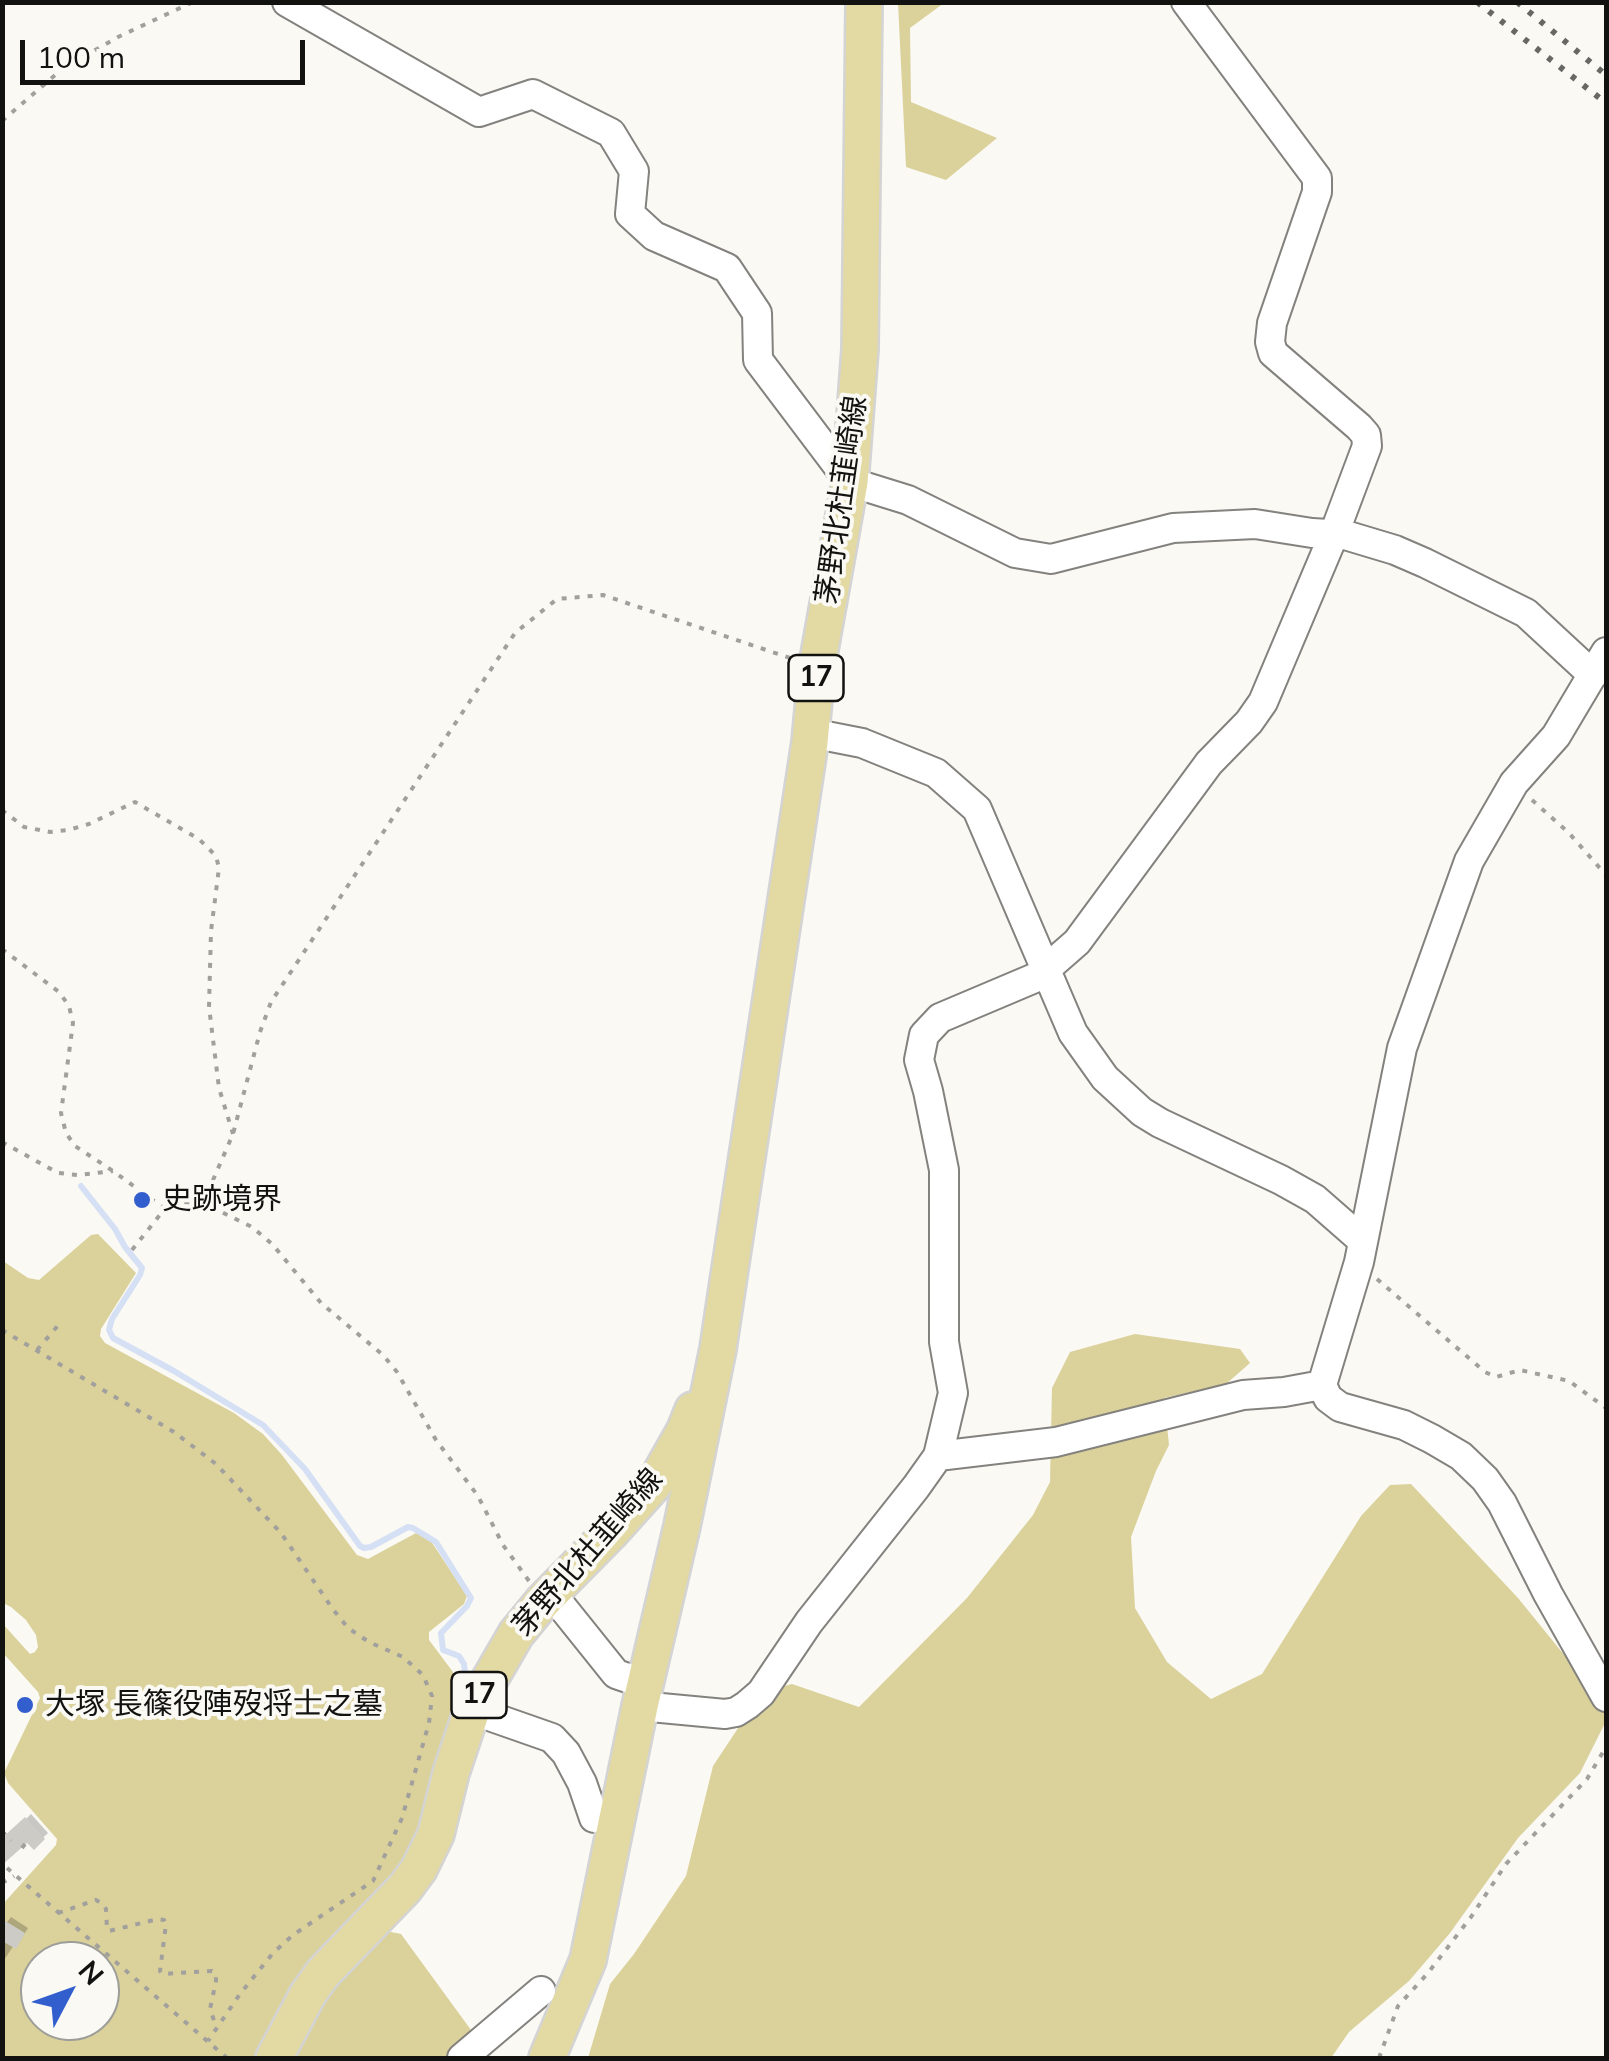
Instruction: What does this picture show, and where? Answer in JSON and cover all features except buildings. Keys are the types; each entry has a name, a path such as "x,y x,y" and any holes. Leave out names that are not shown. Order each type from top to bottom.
{"main road":[{"name":"茅野北杜韮崎線","path":"548,2058 588,1960 718,1349 818,666 850,482 860,349 864,2"},
{"name":"茅野北杜韮崎線","path":"274,2058 324,1972 420,1869 436,1834 472,1710 516,1634 655,1483 684,1430 718,1349"}],"street":[{"path":"288,2 479,112 533,94 611,133 634,171 630,214 654,236 728,268 757,314 758,360 850,482 908,500 1016,554 1051,559 1174,528 1255,524 1345,535 1425,562 1526,613 1600,664 1556,736 1514,784 1468,861 1402,1048 1361,1251 1322,1384 1328,1398 1340,1406 1404,1425 1461,1456 1486,1479 1606,1696"},
{"path":"547,1597 616,1674 642,1695 725,1714 748,1706 761,1692 809,1622 916,1488 938,1456 953,1393 944,1342 944,1170 920,1060 924,1035 940,1018 1038,977 1077,942 1209,763 1250,722 1263,702 1334,534 1368,446 1366,436 1273,353 1270,342 1272,323 1318,192 1317,178 1186,2"},
{"path":"811,733 862,743 936,772 976,809 1073,1033 1105,1078 1160,1123 1314,1200 1361,1251"},
{"path":"938,1456 1056,1442 1242,1395 1322,1384"},
{"path":"472,1710 552,1738 566,1753 582,1783 594,1818"},
{"path":"462,2058 541,1991"}],"path":[{"path":"2,121 62,69 192,2"},
{"path":"203,1203 233,1134 271,1002 515,633 557,600 603,595 818,666"},
{"path":"1514,784 1606,874"},
{"path":"2,810 24,827 50,832 90,824 135,802 199,839 216,856 208,1007 219,1088 233,1134"},
{"path":"2,949 59,992 69,1006 73,1023 61,1113 66,1132 75,1146 165,1209"},
{"path":"2,1142 58,1172 78,1175 114,1170"},
{"path":"132,1250 165,1209 181,1202 203,1203 250,1226 273,1245 321,1302 383,1355 397,1372 436,1440 478,1496 502,1545 547,1597"},
{"path":"1361,1251 1485,1372 1496,1376 1520,1370 1569,1381 1606,1408"},
{"path":"38,1350 61,1322"},
{"path":"2,1330 174,1432 216,1464 281,1533 348,1628 402,1657 423,1675 432,1696 429,1723 402,1818 373,1881 292,1935 262,1967 208,2041"},
{"path":"1379,2058 1398,2006 1439,1959 1516,1853 1587,1779 1606,1747"},
{"path":"2,1831 11,1841"},
{"path":"7,1868 228,2058"},
{"path":"2,1883 14,1876"},
{"path":"58,1914 96,1900 104,1904 109,1932 164,1920 160,1971 162,1974 212,1970 216,1974 210,2009 217,2028"}],"shaded area":[{"path":"898,3 944,3 910,28 911,102 997,138 946,180 906,167"},
{"path":"98,1234 136,1273 101,1329 105,1343 234,1413 263,1434 357,1555 368,1559 416,1533 429,1538 467,1596 464,1604 429,1632 429,1640 453,1672 454,1719 421,1842 262,2058 3,2058 3,1904 56,1845 57,1839 8,1783 4,1773 40,1698 3,1653 2,1623 30,1654 38,1647 36,1635 26,1620 3,1603 3,1261 28,1278 39,1280 91,1235"},
{"path":"1135,1334 1240,1349 1250,1363 1226,1384 1164,1398 1169,1445 1131,1537 1135,1608 1167,1662 1211,1699 1262,1674 1361,1516 1390,1485 1411,1484 1518,1598 1604,1704 1604,1725 1580,1773 1518,1838 1450,1933 1409,1981 1349,2032 1331,2058 588,2058 610,1984 686,1876 713,1766 762,1692 792,1684 859,1707 967,1598 1033,1515 1050,1482 1052,1388 1070,1352"},
{"path":"380,1934 401,1934 471,2030 466,2048 454,2058 287,2058 320,1998"}],"waterway":[{"path":"81,1186 142,1268 112,1319 109,1330 113,1338 263,1425 305,1469 360,1546 371,1547 408,1527 436,1542 471,1598 441,1633 443,1650 459,1656 464,1664 465,1673 457,1680 457,1709"}],"railway":[{"path":"1477,2 1606,103"},
{"path":"1517,2 1606,75"}],"place":[{"name":"史跡境界","path":"142,1200"},
{"name":"大塚 長篠役陣歿将士之墓","path":"25,1705"}]}
